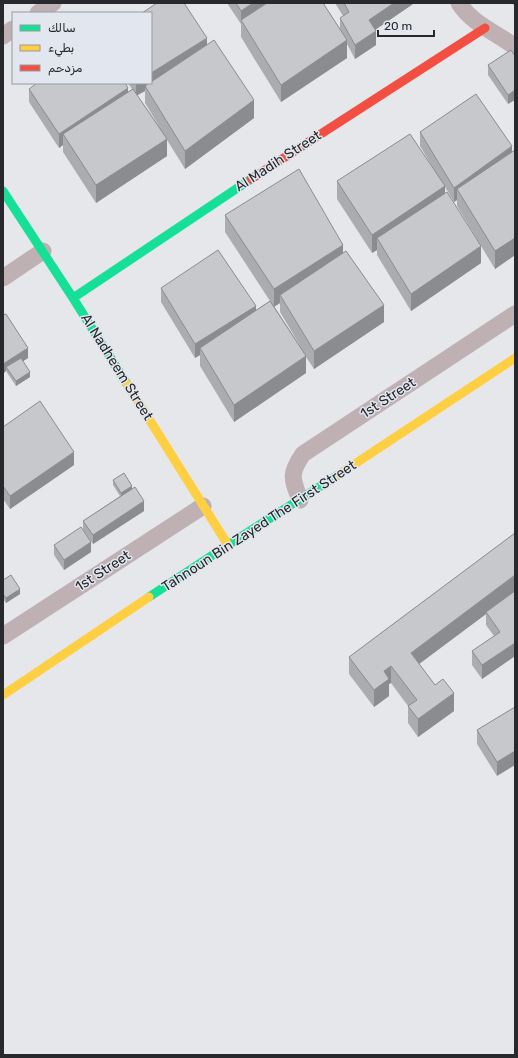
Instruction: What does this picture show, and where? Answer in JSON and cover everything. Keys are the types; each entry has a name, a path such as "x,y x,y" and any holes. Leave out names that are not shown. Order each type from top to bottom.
{"street":[{"path":"40,12 53,3"},
{"path":"459,3 473,20 505,39 515,47"},
{"name":"Al Madih Street","path":"73,298 286,155 485,28"},
{"path":"3,36 12,30"},
{"name":"Al Nadheem Street","path":"3,191 73,298 228,545"},
{"path":"3,278 43,252"},
{"name":"1st Street","path":"300,500 293,481 297,462 303,454 515,314"},
{"name":"Tahnoun Bin Zayed The First Street","path":"3,695 228,545 300,500 515,358"},
{"name":"1st Street","path":"3,636 203,506"}],"building":[{"path":"157,3 184,3 207,38 152,72 152,12 144,12"},
{"path":"236,3 253,3 241,11"},
{"path":"267,3 323,3 347,40 281,85 241,20"},
{"path":"344,3 394,3 369,20 376,31 355,45 340,18 349,12"},
{"path":"214,40 254,100 185,151 145,86 152,84 152,81"},
{"path":"511,50 515,56 515,90 508,95 488,65"},
{"path":"36,84 126,84 128,88 59,134 29,89"},
{"path":"133,89 167,139 96,185 63,134"},
{"path":"476,94 512,146 454,188 420,132"},
{"path":"410,134 445,186 372,235 337,181"},
{"path":"515,150 515,238 495,251 457,189"},
{"path":"299,169 343,245 274,289 225,215"},
{"path":"447,192 481,246 411,294 377,238"},
{"path":"218,250 256,306 195,344 161,288"},
{"path":"346,251 384,305 314,351 280,295"},
{"path":"270,301 306,356 234,405 200,348"},
{"path":"6,314 28,348 3,364 3,315"},
{"path":"21,358 30,372 16,381 6,367"},
{"path":"40,401 74,452 10,496 3,486 3,427"},
{"path":"124,473 132,486 121,493 113,480"},
{"path":"135,487 144,501 93,535 83,521"},
{"path":"81,527 91,542 64,560 54,545"},
{"path":"515,533 515,575 411,653 435,685 443,679 454,693 418,719 408,706 417,700 391,666 384,671 389,679 374,690 349,657"},
{"path":"11,575 20,589 6,598 3,594 3,580"},
{"path":"515,591 515,643 482,665 472,651 500,632 486,612"},
{"path":"515,707 515,751 497,762 477,730"}],"traffic: fast":[{"path":"73,298 251,179"},
{"path":"3,191 127,384"},
{"path":"149,597 338,475"}],"traffic: slow":[{"path":"338,475 515,358"},
{"path":"127,384 228,545"},
{"path":"3,695 149,597"}],"traffic: jam":[{"path":"251,179 485,28"}]}
